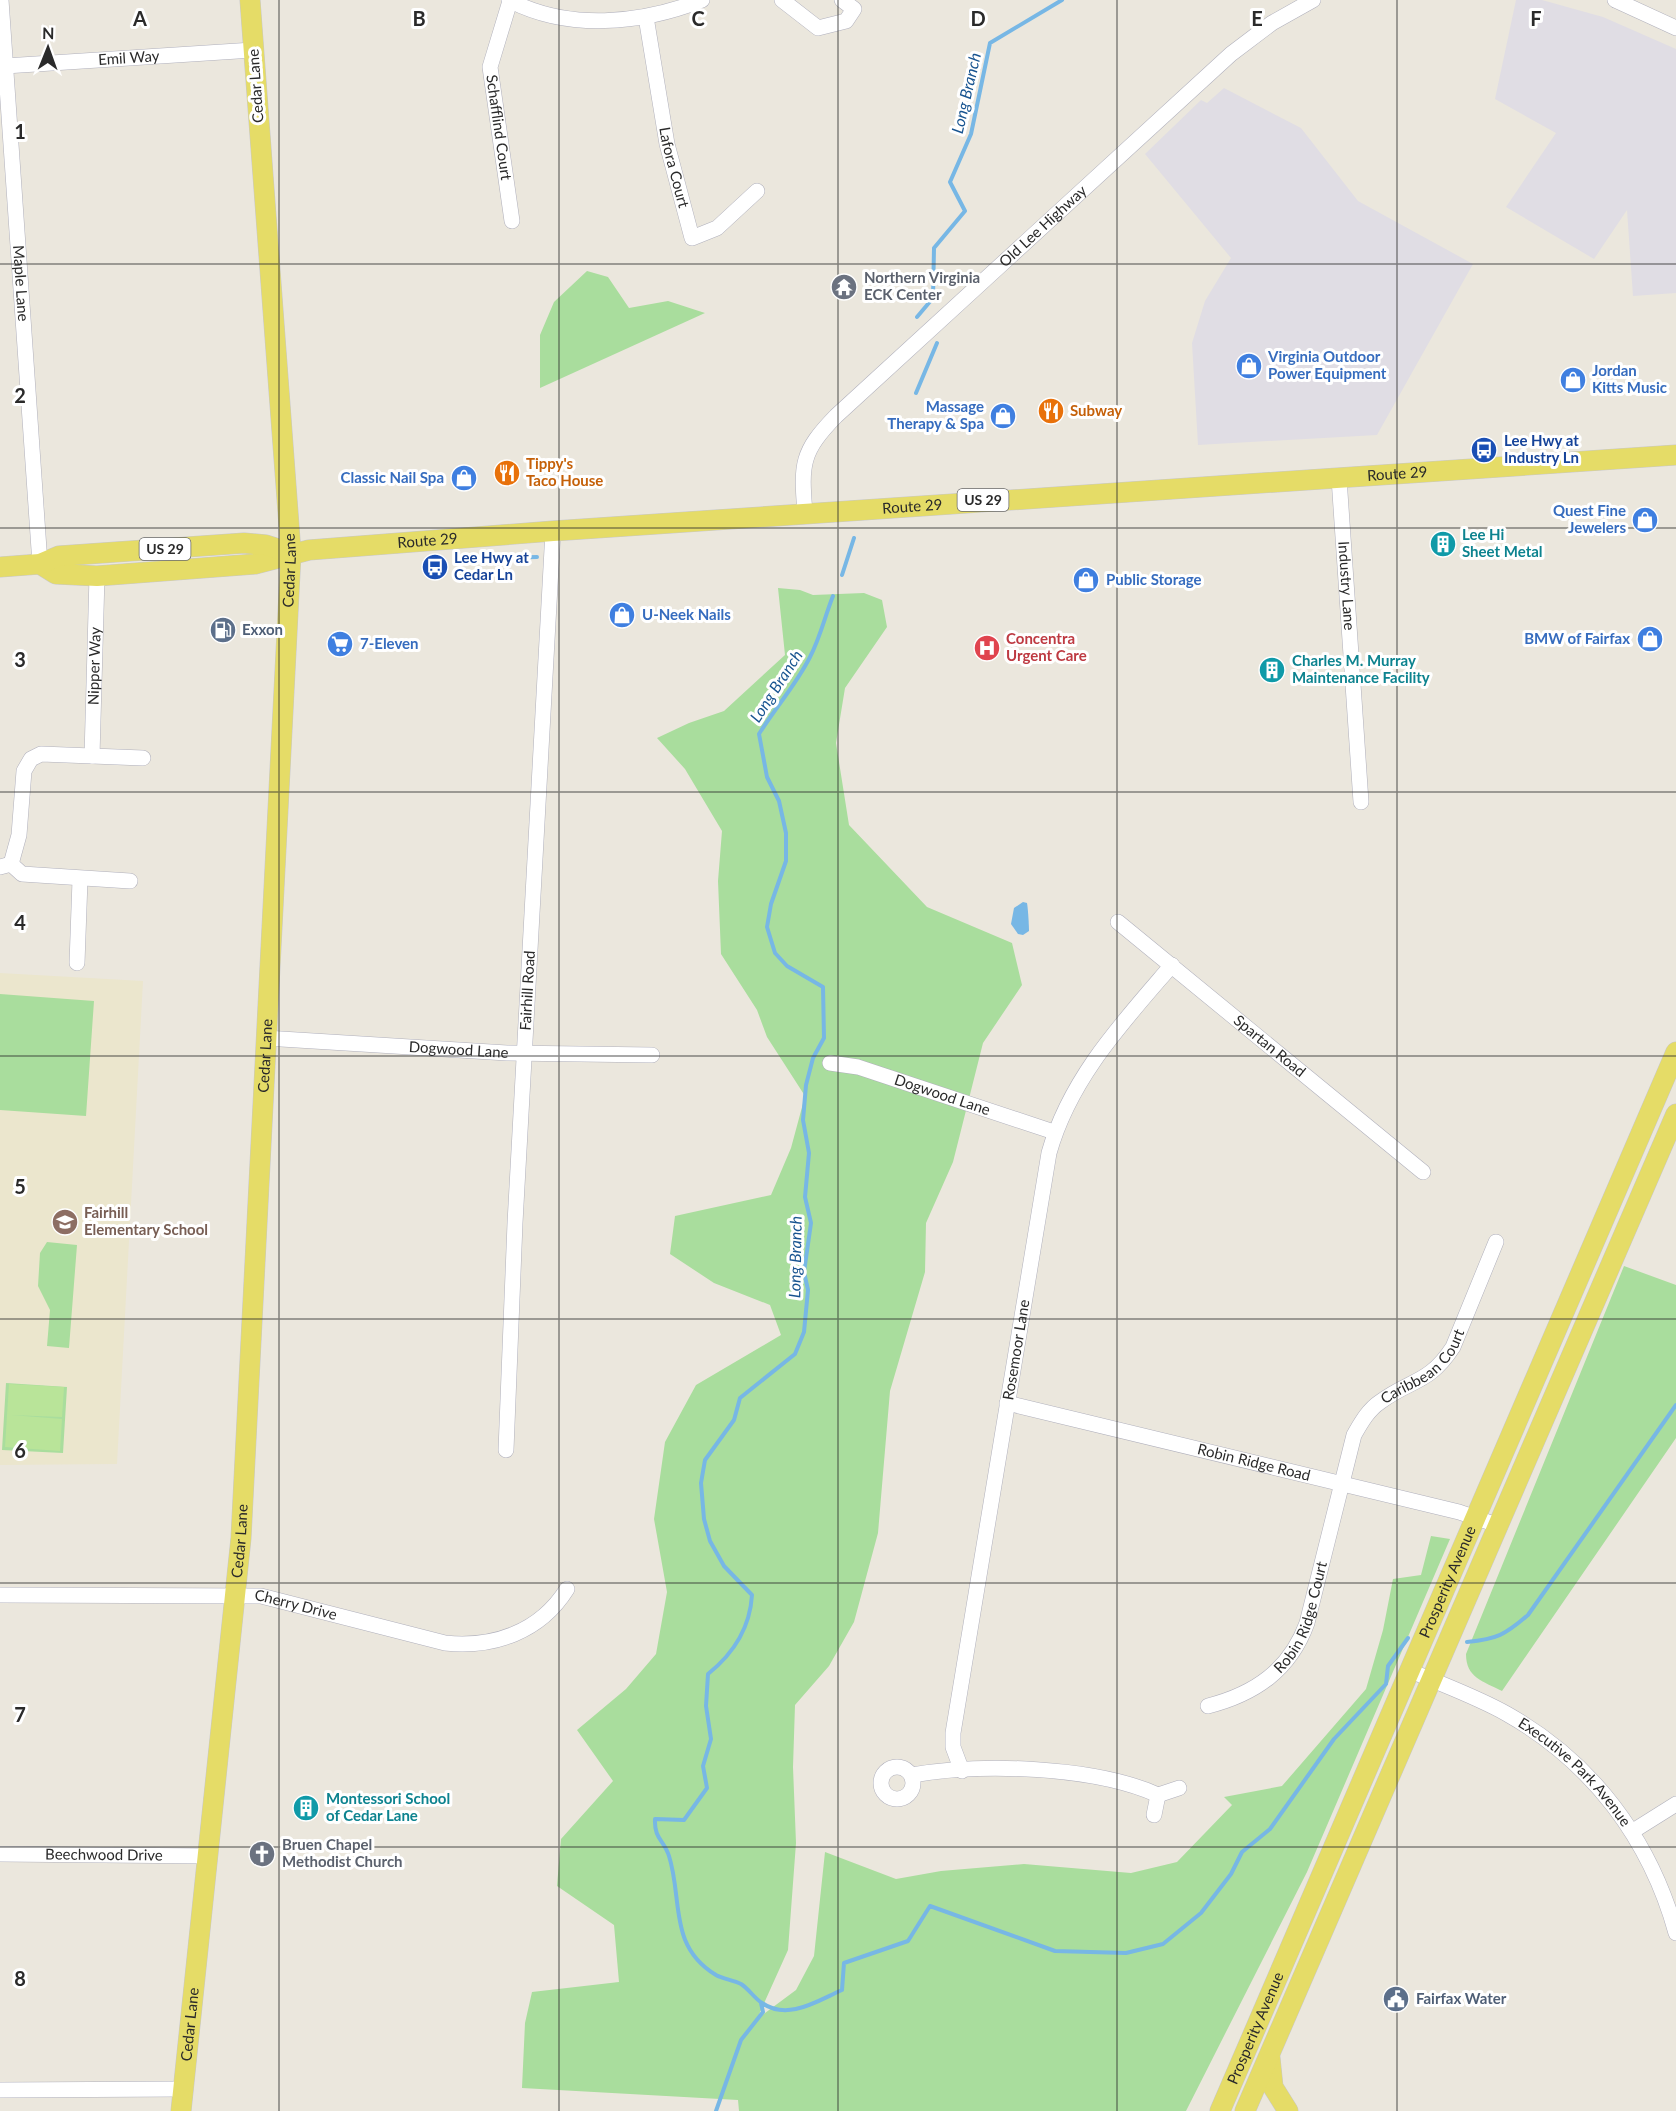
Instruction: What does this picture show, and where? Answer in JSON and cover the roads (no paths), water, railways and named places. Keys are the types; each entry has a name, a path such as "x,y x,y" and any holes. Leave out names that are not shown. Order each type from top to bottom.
{"main road":[{"name":"Cedar Lane","path":"181,2111 237,1595 291,553 250,0"},
{"name":"Route 29","path":"40,564 56,574 97,576 255,564 291,553 553,531 1676,455"},
{"name":"Route 29","path":"0,567 40,564 59,556 244,543 266,545 291,553"},
{"name":"Prosperity Avenue","path":"1220,2111 1676,1052"},
{"name":"Prosperity Avenue","path":"1245,2111 1433,1681 1676,1114"},
{"path":"1270,2056 1273,2087 1288,2111"}],"street":[{"name":"Maple Lane","path":"1,0 40,564"},
{"path":"509,0 545,14 591,21 646,17 702,0"},
{"name":"Schafflind Court","path":"509,0 490,67 512,221"},
{"path":"782,0 818,28 846,21 855,9 842,0"},
{"name":"Old Lee Highway","path":"805,513 802,481 804,459 821,431 1231,54 1272,23 1312,0"},
{"path":"1616,0 1676,28"},
{"name":"Lafora Court","path":"646,17 667,144 692,238 717,228 756,191"},
{"name":"Emil Way","path":"5,66 254,50"},
{"name":"Industry Lane","path":"1339,478 1361,802"},
{"name":"Fairhill Road","path":"506,1450 524,1054 553,531"},
{"name":"Nipper Way","path":"92,756 97,576"},
{"path":"130,881 80,880 22,874 5,866 20,835 24,771 31,759 41,754 143,758"},
{"path":"77,963 80,880"},
{"name":"Spartan Road","path":"1118,922 1423,1172"},
{"name":"Rosemoor Lane","path":"962,1771 953,1748 953,1733 1041,1191 1054,1132 1063,1110 1096,1056 1172,965"},
{"name":"Dogwood Lane","path":"266,1038 524,1054 652,1055"},
{"name":"Dogwood Lane","path":"830,1063 858,1067 1054,1132"},
{"name":"Caribbean Court","path":"1341,1485 1354,1435 1364,1417 1378,1403 1431,1375 1453,1347 1496,1242"},
{"name":"Robin Ridge Road","path":"1007,1403 1477,1517 1500,1526"},
{"name":"Robin Ridge Court","path":"1208,1706 1235,1698 1256,1688 1277,1673 1295,1650 1307,1623 1341,1485"},
{"name":"Cherry Drive","path":"0,1595 237,1595 283,1600 445,1643 464,1645 484,1644 519,1633 550,1611 567,1589"},
{"name":"Executive Park Avenue","path":"1411,1671 1506,1713 1552,1744 1602,1790 1632,1832 1663,1893 1676,1933"},
{"path":"912,1775 962,1771 1070,1772 1144,1789 1158,1795 1179,1788"},
{"path":"1154,1815 1158,1795"},
{"path":"1632,1832 1676,1804"},
{"name":"Beechwood Drive","path":"0,1854 208,1856"},
{"path":"0,2090 183,2089"}],"water":[{"path":"1023,902 1027,903 1029,931 1023,935 1018,934 1011,924 1014,908"}],"waterway":[{"name":"Long Branch","path":"917,317 933,298 934,248 965,211 950,182 971,134 990,43 1062,0"},
{"name":"Long Branch","path":"916,393 937,343"},
{"name":"Long Branch","path":"842,575 854,538"},
{"path":"498,558 537,557"},
{"name":"Long Branch","path":"833,596 810,657 759,734 767,777 779,801 786,833 786,861 771,904 767,927 775,953 787,966 823,987 824,1038 813,1058 806,1085 803,1120 809,1153 805,1197 811,1223 804,1272 808,1290 804,1332 795,1354 740,1398 734,1420 705,1460 701,1483 704,1519 710,1541 724,1566 752,1595 748,1618 739,1639 725,1658 708,1674 706,1706 711,1739 703,1766 707,1788 684,1820 655,1819 658,1835 669,1856 680,1921 690,1950 716,1975 741,1984 762,2003 772,2008 792,2010 813,2004 842,1990 844,1963 908,1941 930,1906 1055,1951 1126,1953 1163,1944 1201,1913 1231,1874 1242,1852 1270,1829 1334,1739 1386,1684 1388,1666 1408,1638"},
{"path":"1467,1642 1500,1635 1528,1615 1676,1405"},
{"path":"716,2111 741,2040 763,2012 761,2003"}],"place":[{"name":"Northern Virginia ECK Center","path":"844,287"},
{"name":"Virginia Outdoor Power Equipment","path":"1249,366"},
{"name":"Jordan Kitts Music","path":"1573,380"},
{"name":"Subway","path":"1051,411"},
{"name":"Massage Therapy & Spa","path":"1003,416"},
{"name":"Lee Hwy at Industry Ln","path":"1484,450"},
{"name":"Tippy's Taco House","path":"507,473"},
{"name":"Classic Nail Spa","path":"464,478"},
{"name":"Quest Fine Jewelers","path":"1645,520"},
{"name":"Lee Hi Sheet Metal","path":"1443,544"},
{"name":"Lee Hwy at Cedar Ln","path":"435,567"},
{"name":"Public Storage","path":"1086,580"},
{"name":"U-Neek Nails","path":"622,615"},
{"name":"Exxon","path":"223,630"},
{"name":"BMW of Fairfax","path":"1650,639"},
{"name":"7-Eleven","path":"340,644"},
{"name":"Concentra Urgent Care","path":"987,648"},
{"name":"Charles M. Murray Maintenance Facility","path":"1272,670"},
{"name":"Fairhill Elementary School","path":"65,1222"},
{"name":"Montessori School of Cedar Lane","path":"306,1808"},
{"name":"Bruen Chapel Methodist Church","path":"262,1854"},
{"name":"Fairfax Water","path":"1396,1999"}]}
